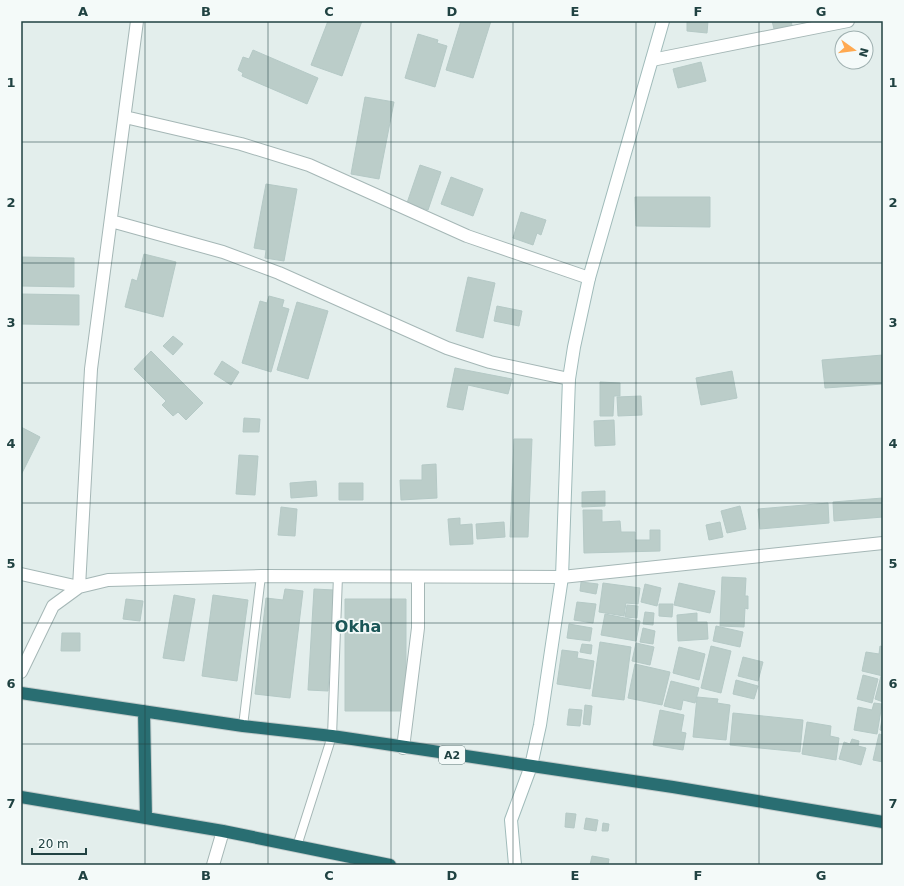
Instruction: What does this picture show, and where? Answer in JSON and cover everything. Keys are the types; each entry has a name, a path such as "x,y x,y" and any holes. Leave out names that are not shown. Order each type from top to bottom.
{"highway":[{"name":"A2","path":"21,693 243,726 332,736 403,748 673,787 883,822"},
{"path":"144,711 146,818"},
{"path":"21,797 223,831 390,865"}],"street":[{"path":"21,672 53,606 79,586 91,369 137,21"},
{"path":"515,865 511,820 531,766 540,725 562,577 569,379 574,347 589,278 663,21"},
{"path":"652,60 848,21"},
{"path":"125,117 241,144 309,165 467,236 589,278"},
{"path":"111,221 223,252 272,270 447,348 490,362 569,379"},
{"path":"21,574 79,586 108,580 262,576 562,577 883,543"},
{"path":"403,748 418,628 418,577"},
{"path":"213,865 223,831"}],"lane":[{"path":"243,726 262,576"},
{"path":"297,846 332,736 338,576"}],"building":[{"path":"328,21 362,21 342,76 311,65"},
{"path":"461,21 491,21 473,78 446,70"},
{"path":"687,21 708,21 707,33 687,31"},
{"path":"772,21 791,21 792,25 774,29"},
{"path":"418,34 438,40 437,43 447,46 435,87 405,78"},
{"path":"253,50 318,78 307,104 242,76 243,73 238,70 243,57 249,59"},
{"path":"701,62 706,81 678,88 673,69"},
{"path":"365,97 394,102 379,179 351,174"},
{"path":"420,165 441,172 428,210 407,203"},
{"path":"451,177 483,189 473,216 441,204"},
{"path":"266,184 297,189 284,261 265,258 266,250 254,248"},
{"path":"635,197 710,197 710,227 636,226"},
{"path":"521,212 546,220 541,235 537,233 533,245 513,238"},
{"path":"144,254 176,262 163,317 125,307 132,279 137,281"},
{"path":"21,257 74,258 74,287 21,286"},
{"path":"468,277 495,283 483,338 456,331"},
{"path":"21,294 79,295 79,325 21,324"},
{"path":"269,296 284,300 282,307 289,309 271,372 242,363 260,301 267,303"},
{"path":"297,302 328,311 308,379 277,370"},
{"path":"497,306 522,311 519,326 494,321"},
{"path":"173,336 183,344 173,355 163,346"},
{"path":"151,351 203,403 186,420 178,412 173,416 162,405 166,401 134,369"},
{"path":"883,355 883,384 825,388 822,360"},
{"path":"222,361 239,372 231,385 214,374"},
{"path":"455,368 512,379 508,394 468,385 463,410 447,407"},
{"path":"732,371 737,398 701,405 696,378"},
{"path":"600,382 620,383 620,396 614,396 613,416 600,416"},
{"path":"641,396 642,415 618,416 617,397"},
{"path":"244,418 260,419 259,432 243,432"},
{"path":"614,420 615,445 595,446 594,421"},
{"path":"21,427 40,437 21,475"},
{"path":"514,439 532,439 528,537 510,537"},
{"path":"239,455 258,456 255,495 236,494"},
{"path":"436,464 437,498 401,500 400,480 422,480 422,465"},
{"path":"316,481 317,496 291,498 290,483"},
{"path":"339,483 363,483 363,500 339,500"},
{"path":"605,491 605,506 582,507 582,492"},
{"path":"883,498 883,517 834,521 833,502"},
{"path":"828,503 829,523 760,529 758,509"},
{"path":"740,506 746,529 727,533 721,511"},
{"path":"281,507 297,509 295,536 278,535"},
{"path":"583,510 602,510 602,522 620,521 621,532 635,532 635,540 650,540 650,530 660,530 660,551 584,553"},
{"path":"460,518 460,525 472,524 473,544 450,545 448,519"},
{"path":"504,522 505,537 477,539 476,524"},
{"path":"720,522 723,537 709,540 706,525"},
{"path":"722,577 746,578 745,596 748,596 748,609 745,608 744,627 720,626"},
{"path":"581,582 598,584 596,594 580,591"},
{"path":"603,583 640,588 638,604 626,603 624,616 599,612"},
{"path":"679,583 715,591 710,613 674,605"},
{"path":"645,584 661,588 657,606 641,602"},
{"path":"285,589 303,591 290,698 255,694 266,598 283,600"},
{"path":"314,589 334,590 328,691 308,690"},
{"path":"174,595 195,599 184,661 163,658"},
{"path":"213,595 248,600 237,681 202,676"},
{"path":"126,599 143,601 140,621 123,619"},
{"path":"345,599 406,599 406,711 345,711"},
{"path":"577,602 596,604 593,623 574,620"},
{"path":"659,604 673,604 672,617 659,616"},
{"path":"627,605 638,606 637,618 625,617"},
{"path":"645,612 654,613 653,625 643,624"},
{"path":"697,613 697,622 707,622 708,639 678,641 677,615"},
{"path":"605,614 640,621 636,641 601,635"},
{"path":"569,624 592,628 590,641 567,638"},
{"path":"716,626 743,632 740,647 713,641"},
{"path":"643,628 655,631 653,644 640,642"},
{"path":"62,633 80,633 80,651 61,651"},
{"path":"600,642 631,647 624,700 592,696"},
{"path":"636,643 654,647 650,665 632,661"},
{"path":"582,644 592,645 591,654 580,652"},
{"path":"711,646 731,651 721,693 701,688"},
{"path":"880,646 883,647 883,676 862,671 866,652 879,654"},
{"path":"679,647 705,654 699,680 673,673"},
{"path":"562,650 578,652 577,658 594,661 590,689 557,684"},
{"path":"743,657 763,662 758,681 738,676"},
{"path":"635,664 670,672 662,705 628,698"},
{"path":"863,675 878,679 872,703 857,699"},
{"path":"881,676 883,677 883,702 875,699"},
{"path":"736,680 758,686 754,699 733,694"},
{"path":"671,681 699,688 695,703 683,700 681,710 664,706"},
{"path":"697,697 718,699 717,703 730,705 726,740 693,737"},
{"path":"874,703 882,704 877,734 854,730 858,707 872,710"},
{"path":"585,705 592,706 590,725 583,724"},
{"path":"569,709 582,710 580,726 567,725"},
{"path":"660,710 684,715 681,732 686,733 683,750 653,745"},
{"path":"733,713 803,720 800,752 730,745"},
{"path":"883,714 883,731 880,730"},
{"path":"807,722 831,726 830,736 839,738 836,760 802,754"},
{"path":"879,734 883,735 883,762 873,760"},
{"path":"852,739 859,741 858,746 866,748 861,765 839,759 844,742 850,744"},
{"path":"566,813 576,814 574,828 565,827"},
{"path":"586,818 598,820 596,831 584,829"},
{"path":"603,823 609,824 608,831 602,831"},
{"path":"592,856 609,859 608,865 590,865"}],"district":[{"name":"Okha","path":"358,626"}]}
